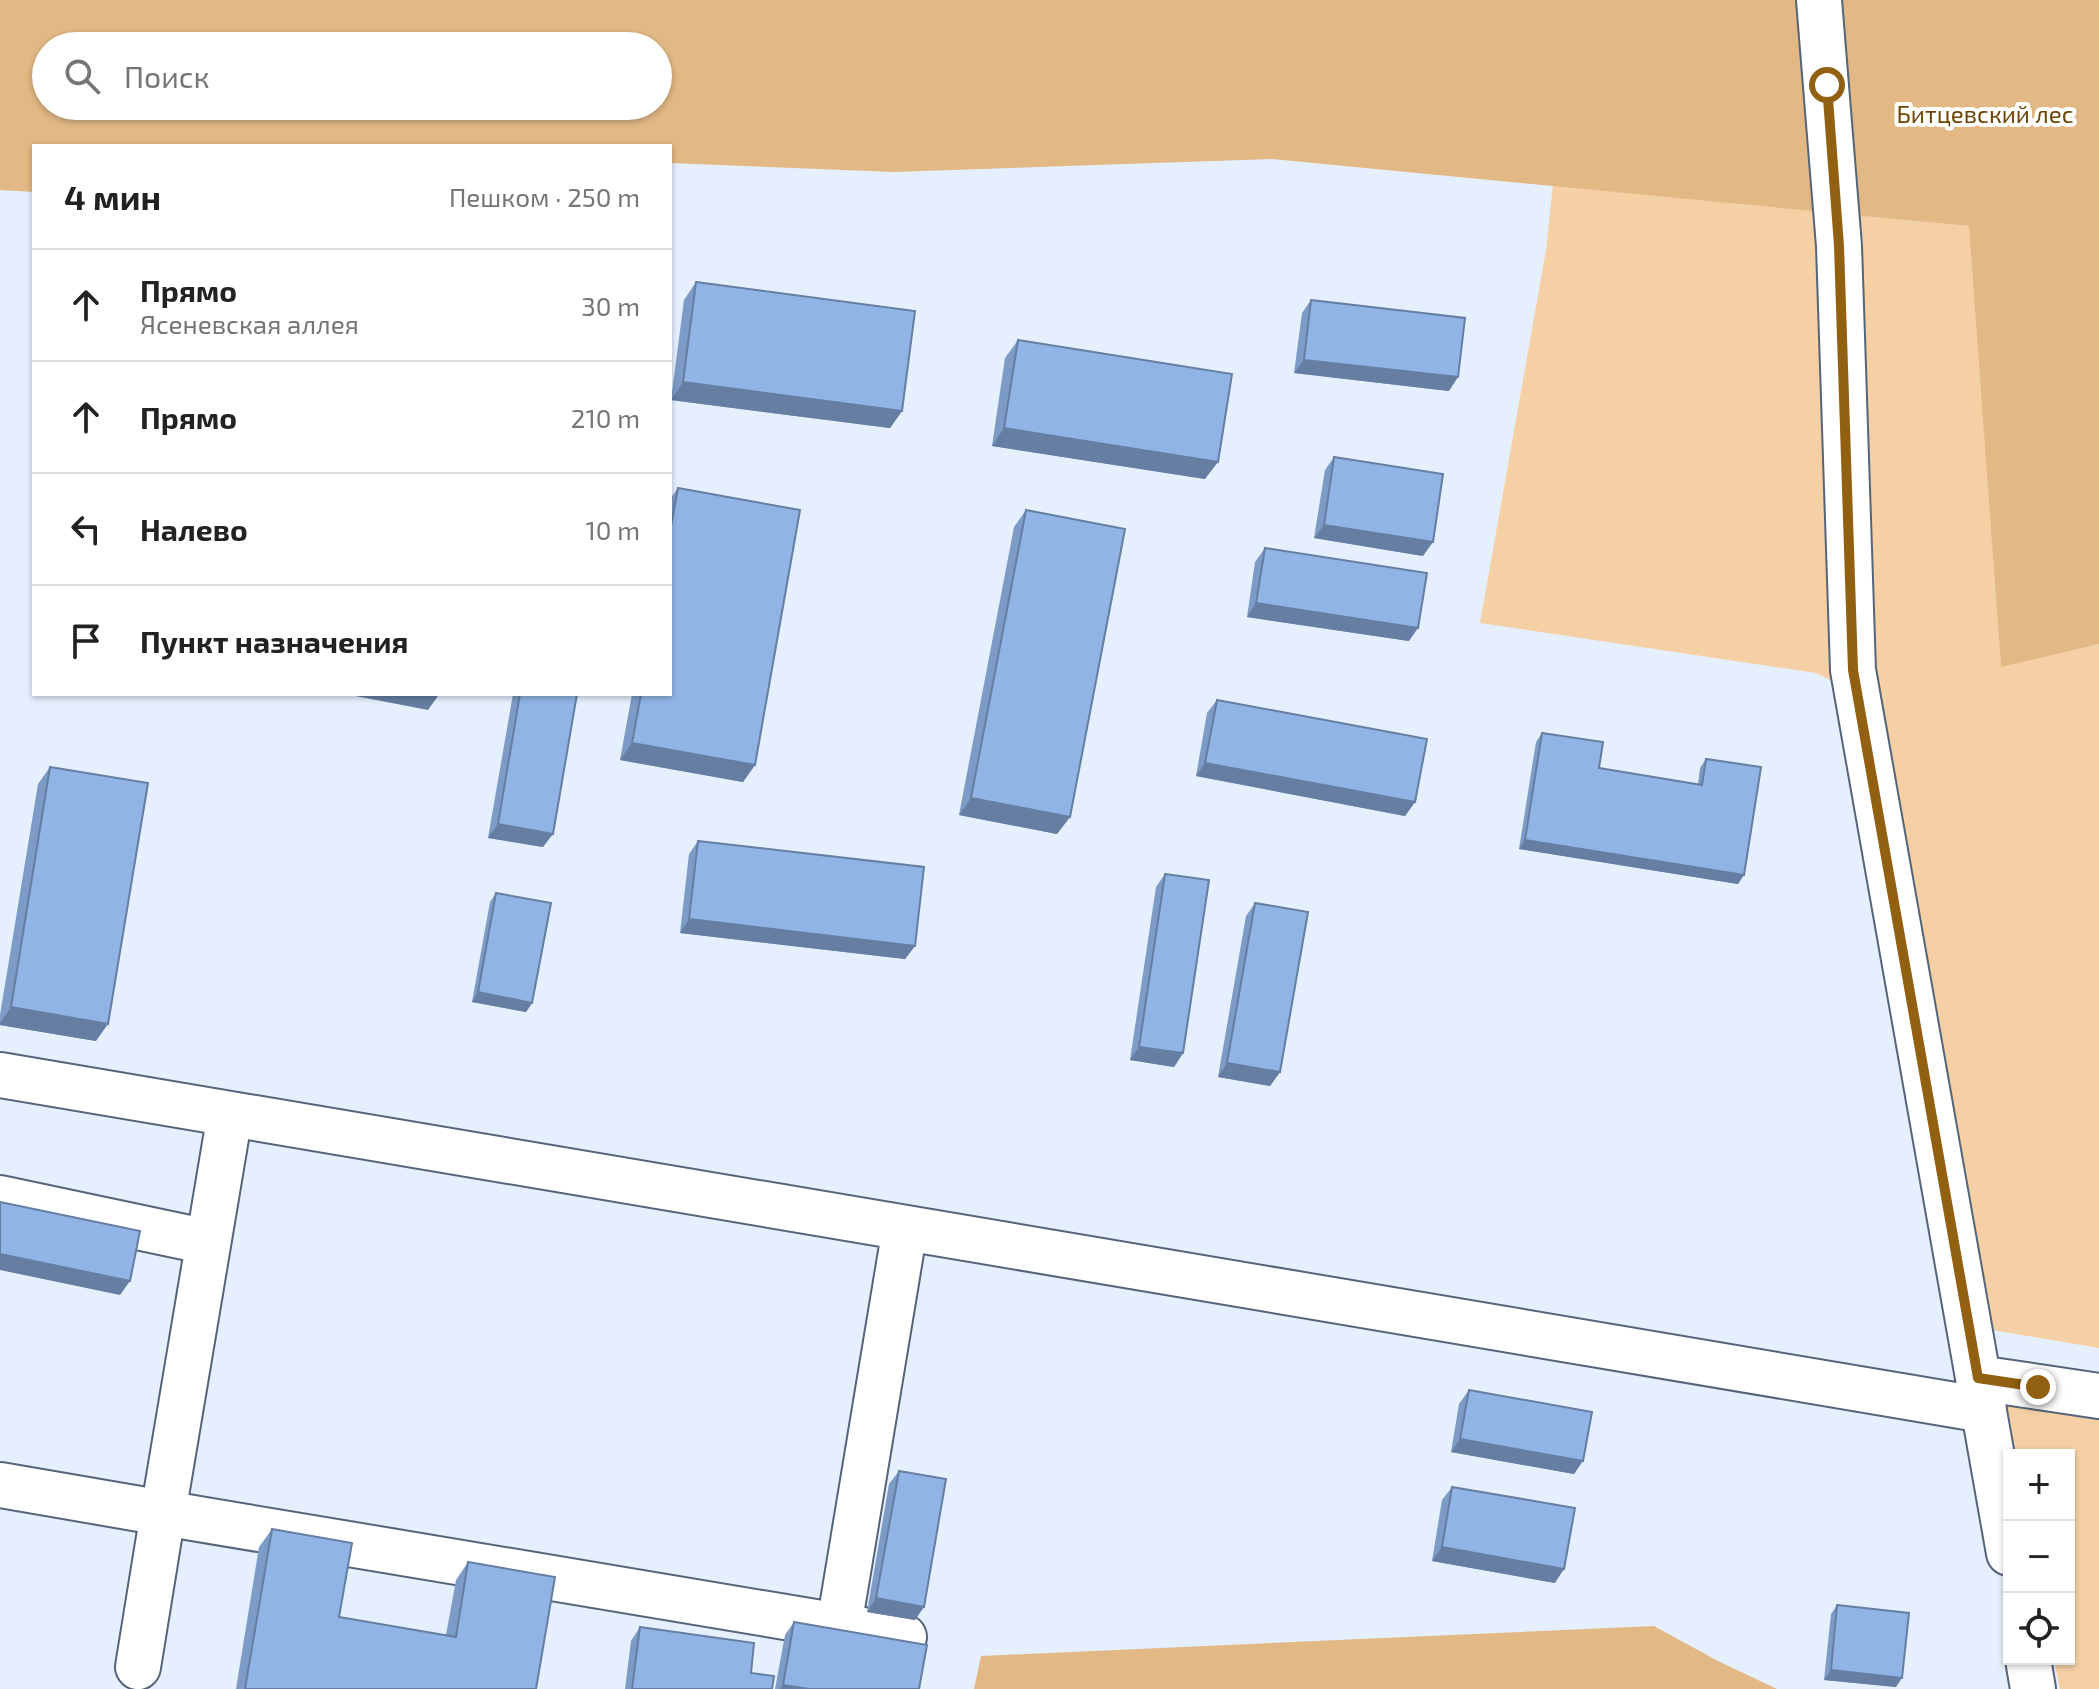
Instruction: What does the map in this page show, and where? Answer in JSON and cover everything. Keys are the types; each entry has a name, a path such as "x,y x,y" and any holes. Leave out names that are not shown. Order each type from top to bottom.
{"street":[{"path":"1819,0 1839,246 1853,670 2003,1521"},
{"path":"0,1075 905,1228 1981,1394 2099,1396"},
{"path":"138,1667 230,1114"},
{"path":"0,1198 208,1242"},
{"path":"839,1626 905,1228"},
{"path":"0,1485 904,1637"},
{"path":"2029,1665 2033,1689"}],"shaded area":[{"path":"1553,185 1970,226 2001,666 2099,644 2099,1348 1986,1329 1870,699 1816,673 1480,623 1546,250"},
{"path":"2000,1397 2099,1414 2099,1689 2060,1689 2055,1665 2075,1665 2075,1449 2011,1449"}],"green space":[{"name":"Битцевский лес","path":"0,0 2099,0 2099,644 2001,667 1969,226 1272,159 894,172 672,163 672,144 32,144 32,192 0,190"},
{"path":"1654,1626 1777,1689 974,1689 981,1656"}],"building":[{"path":"696,282 915,311 902,411 683,382"},
{"path":"1311,300 1465,318 1458,377 1304,360"},
{"path":"1018,340 1232,374 1218,462 1004,428"},
{"path":"1334,457 1443,474 1433,542 1324,525"},
{"path":"678,488 800,510 755,765 632,743 641,696 672,696 672,520"},
{"path":"1026,510 1125,529 1070,817 971,798"},
{"path":"1265,548 1427,573 1418,628 1256,603"},
{"path":"520,696 577,696 553,834 498,824"},
{"path":"1217,700 1427,739 1415,802 1205,763"},
{"path":"1542,733 1603,742 1599,768 1702,785 1706,759 1761,767 1744,875 1525,840"},
{"path":"50,767 148,783 108,1024 11,1007"},
{"path":"698,841 924,867 915,946 689,919"},
{"path":"1165,874 1209,880 1183,1053 1139,1047"},
{"path":"496,893 551,903 532,1003 478,992"},
{"path":"1255,903 1308,912 1280,1072 1227,1063"},
{"path":"0,1202 140,1231 130,1281 0,1254"},
{"path":"1469,1390 1592,1412 1583,1461 1460,1439"},
{"path":"899,1471 946,1479 924,1607 876,1598"},
{"path":"1452,1487 1575,1508 1564,1569 1442,1547"},
{"path":"272,1529 352,1543 339,1617 456,1637 468,1562 555,1577 536,1689 245,1689"},
{"path":"1837,1605 1909,1613 1902,1678 1831,1670"},
{"path":"794,1622 927,1645 919,1689 809,1689 783,1685"},
{"path":"640,1627 754,1643 751,1673 774,1676 772,1689 632,1689"}],"route":[{"path":"1827,85 1839,246 1853,670 1978,1378 2038,1387"}]}
